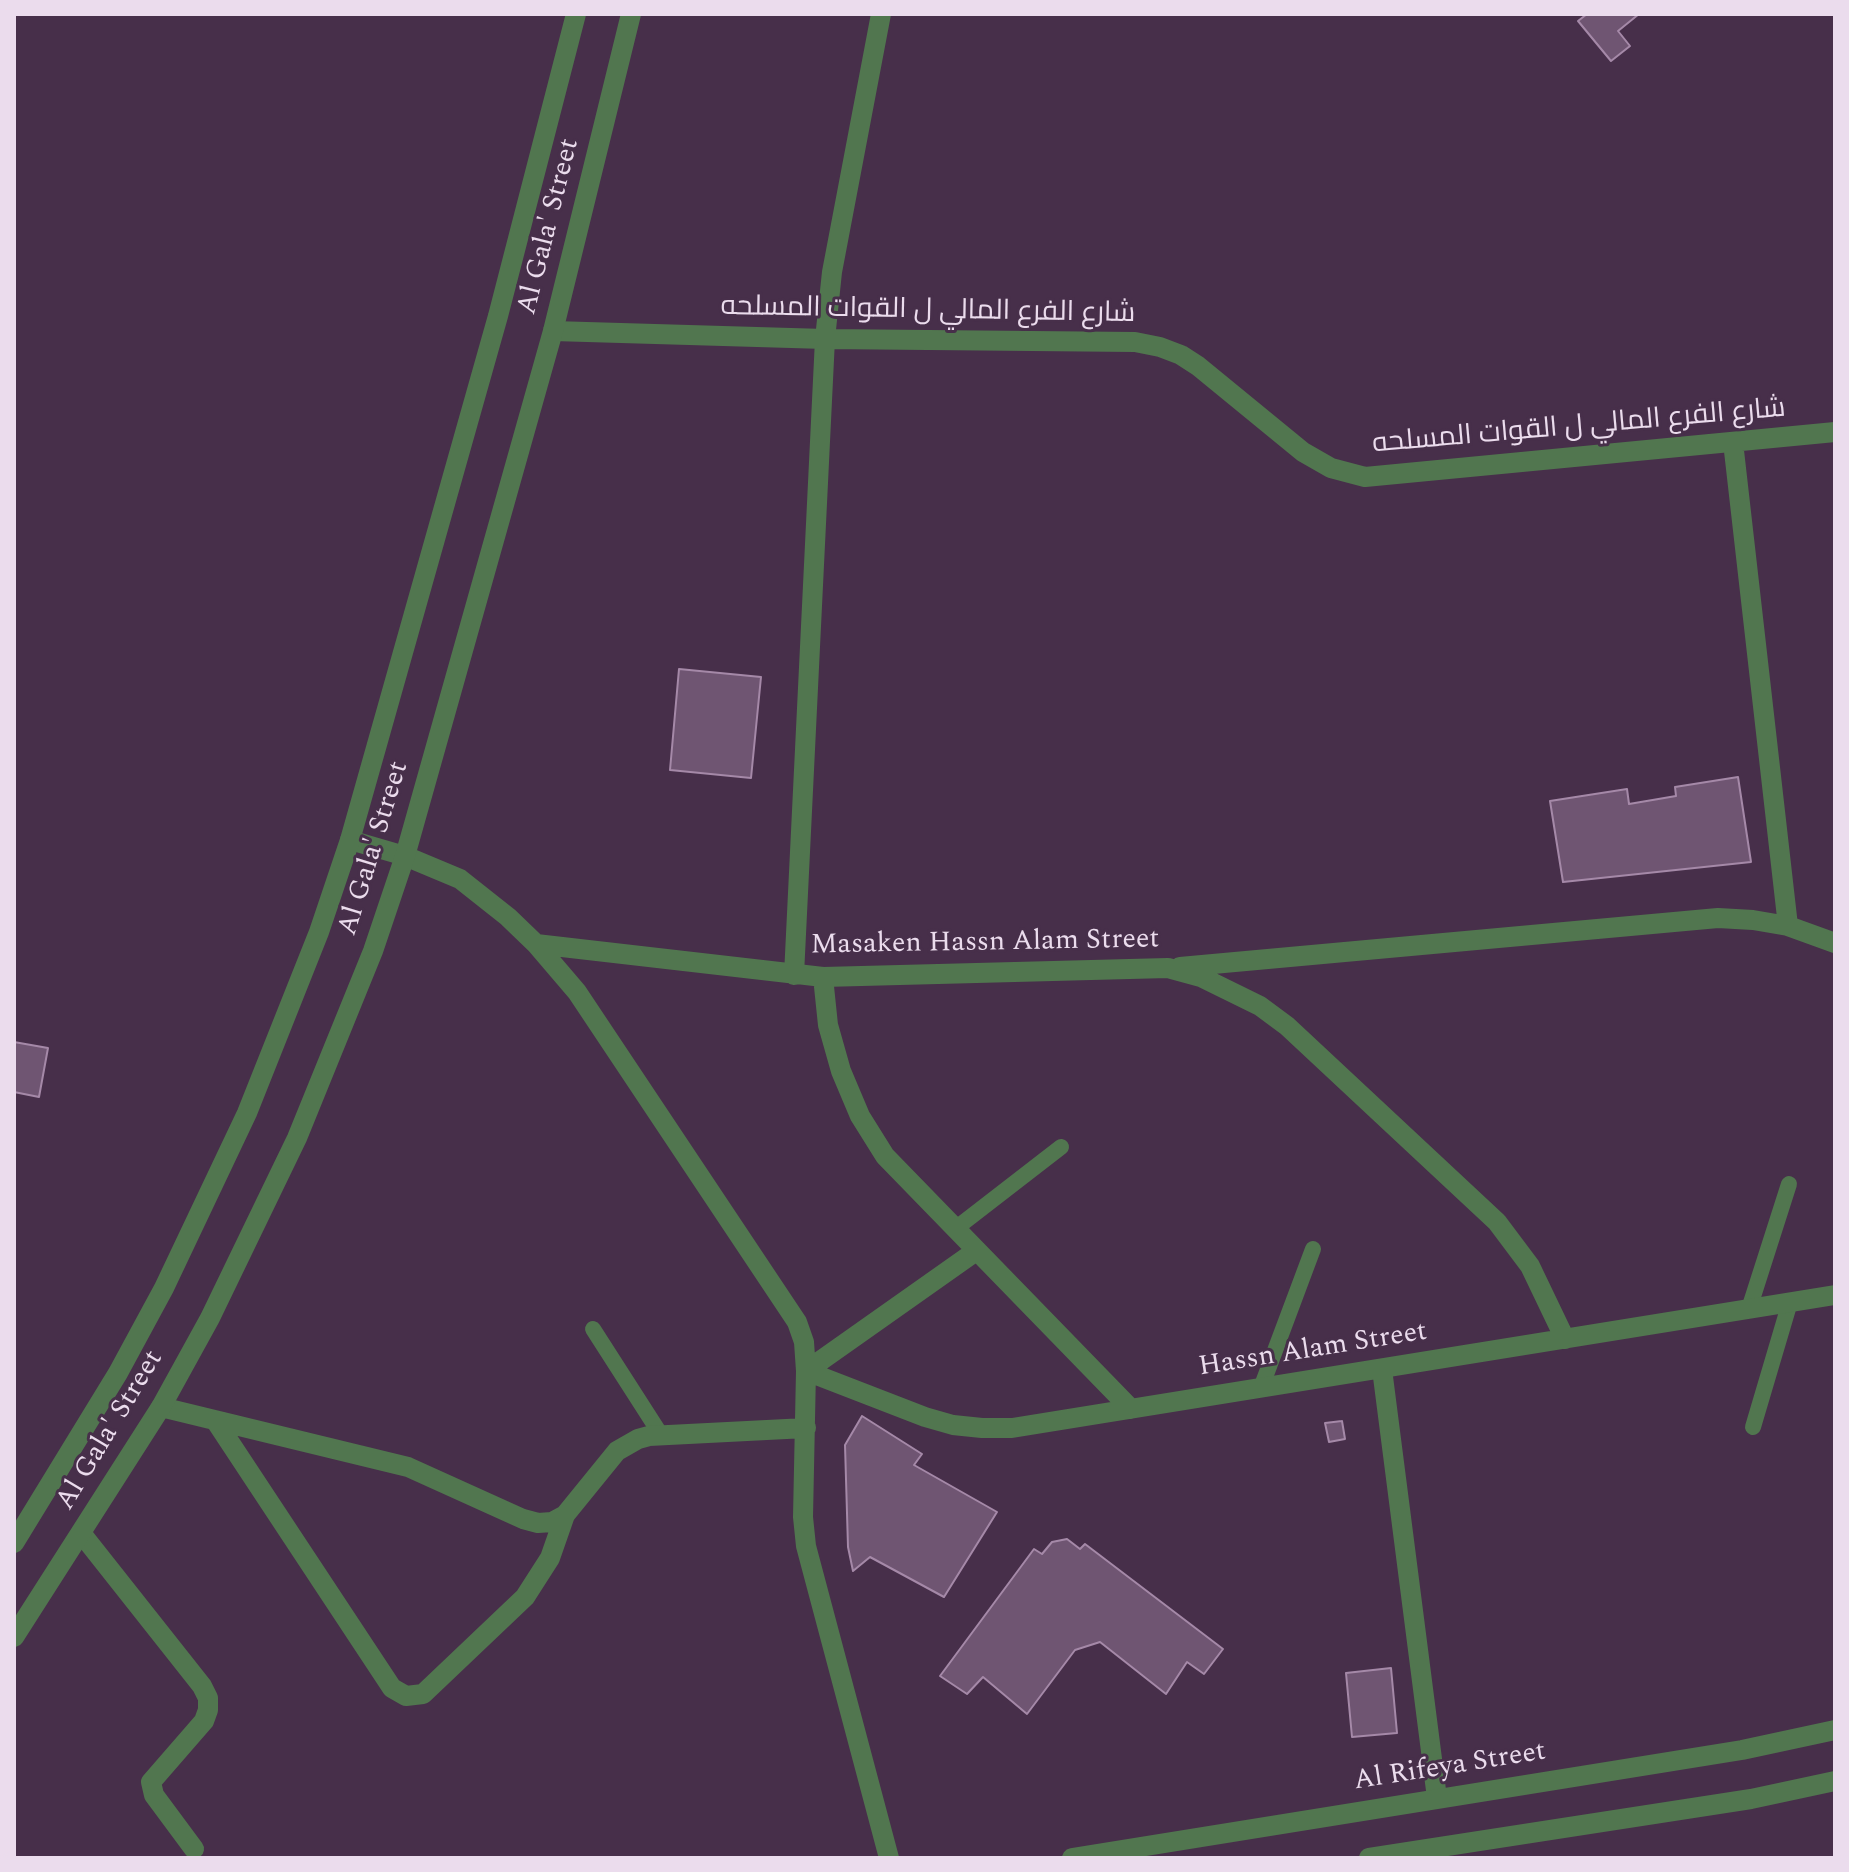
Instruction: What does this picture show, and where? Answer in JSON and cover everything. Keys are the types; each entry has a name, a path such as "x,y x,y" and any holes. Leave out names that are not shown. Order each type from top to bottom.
{"street":[{"name":"Al Gala' Street","path":"14,1543 118,1373 207,1201 285,1023 350,840 498,316 576,14"},
{"name":"Al Gala' Street","path":"14,1637 161,1407 249,1242 297,1138 373,951 405,856 553,331 631,14"},
{"path":"794,975 825,339 832,272 881,14"},
{"name":"شارع الفرع المالي ل القوات المسلحه","path":"553,331 825,339 1107,340 1160,347 1198,366 1303,452 1331,468 1365,477 1835,432"},
{"path":"1733,442 1788,926"},
{"path":"350,840 405,856 460,879 536,944 577,992 786,1303 804,1342 806,1428 803,1517 806,1546 889,1858"},
{"path":"1168,968 1718,918 1788,926 1835,943"},
{"name":"Masaken Hassn Alam Street","path":"536,944 823,977 1168,968 1201,977 1260,1006 1299,1037 1497,1222 1530,1266 1565,1339"},
{"path":"823,977 831,1036 841,1071 860,1116 885,1156 1131,1409"},
{"path":"806,1371 976,1251"},
{"name":"Hassn Alam Street","path":"806,1371 953,1425 1012,1428 1835,1295"},
{"path":"1382,1369 1437,1798"},
{"path":"161,1407 408,1467 523,1519 538,1523 552,1522 565,1515"},
{"path":"215,1420 392,1688 406,1696 423,1694 525,1597 550,1558 565,1515 617,1451 638,1439 661,1435 806,1428"},
{"path":"81,1533 202,1686 208,1698 204,1721 151,1782 154,1795 194,1849"},
{"name":"Al Rifeya Street","path":"1072,1858 1742,1750 1835,1730"},
{"path":"1369,1858 1751,1799 1835,1781"}],"lane":[{"path":"955,1229 1061,1147"},
{"path":"1749,1309 1789,1184"},
{"path":"1261,1388 1313,1249"},
{"path":"1753,1427 1790,1302"},
{"path":"593,1329 661,1435"}],"building":[{"path":"1587,14 1639,14 1618,31 1630,46 1611,61 1578,21"},
{"path":"679,669 761,677 751,778 670,770"},
{"path":"1738,777 1751,862 1563,882 1550,801 1627,789 1629,804 1676,796 1675,787"},
{"path":"14,1042 48,1048 39,1097 14,1092"},
{"path":"862,1416 922,1454 914,1465 997,1512 944,1597 870,1557 853,1571 848,1547 845,1445"},
{"path":"1342,1421 1345,1439 1329,1442 1325,1423"},
{"path":"1067,1539 1080,1549 1085,1544 1223,1649 1204,1674 1187,1662 1166,1694 1100,1642 1075,1650 1027,1714 983,1677 967,1694 940,1676 1034,1549 1042,1554 1052,1542"},
{"path":"1391,1668 1397,1733 1352,1737 1346,1673"}]}
